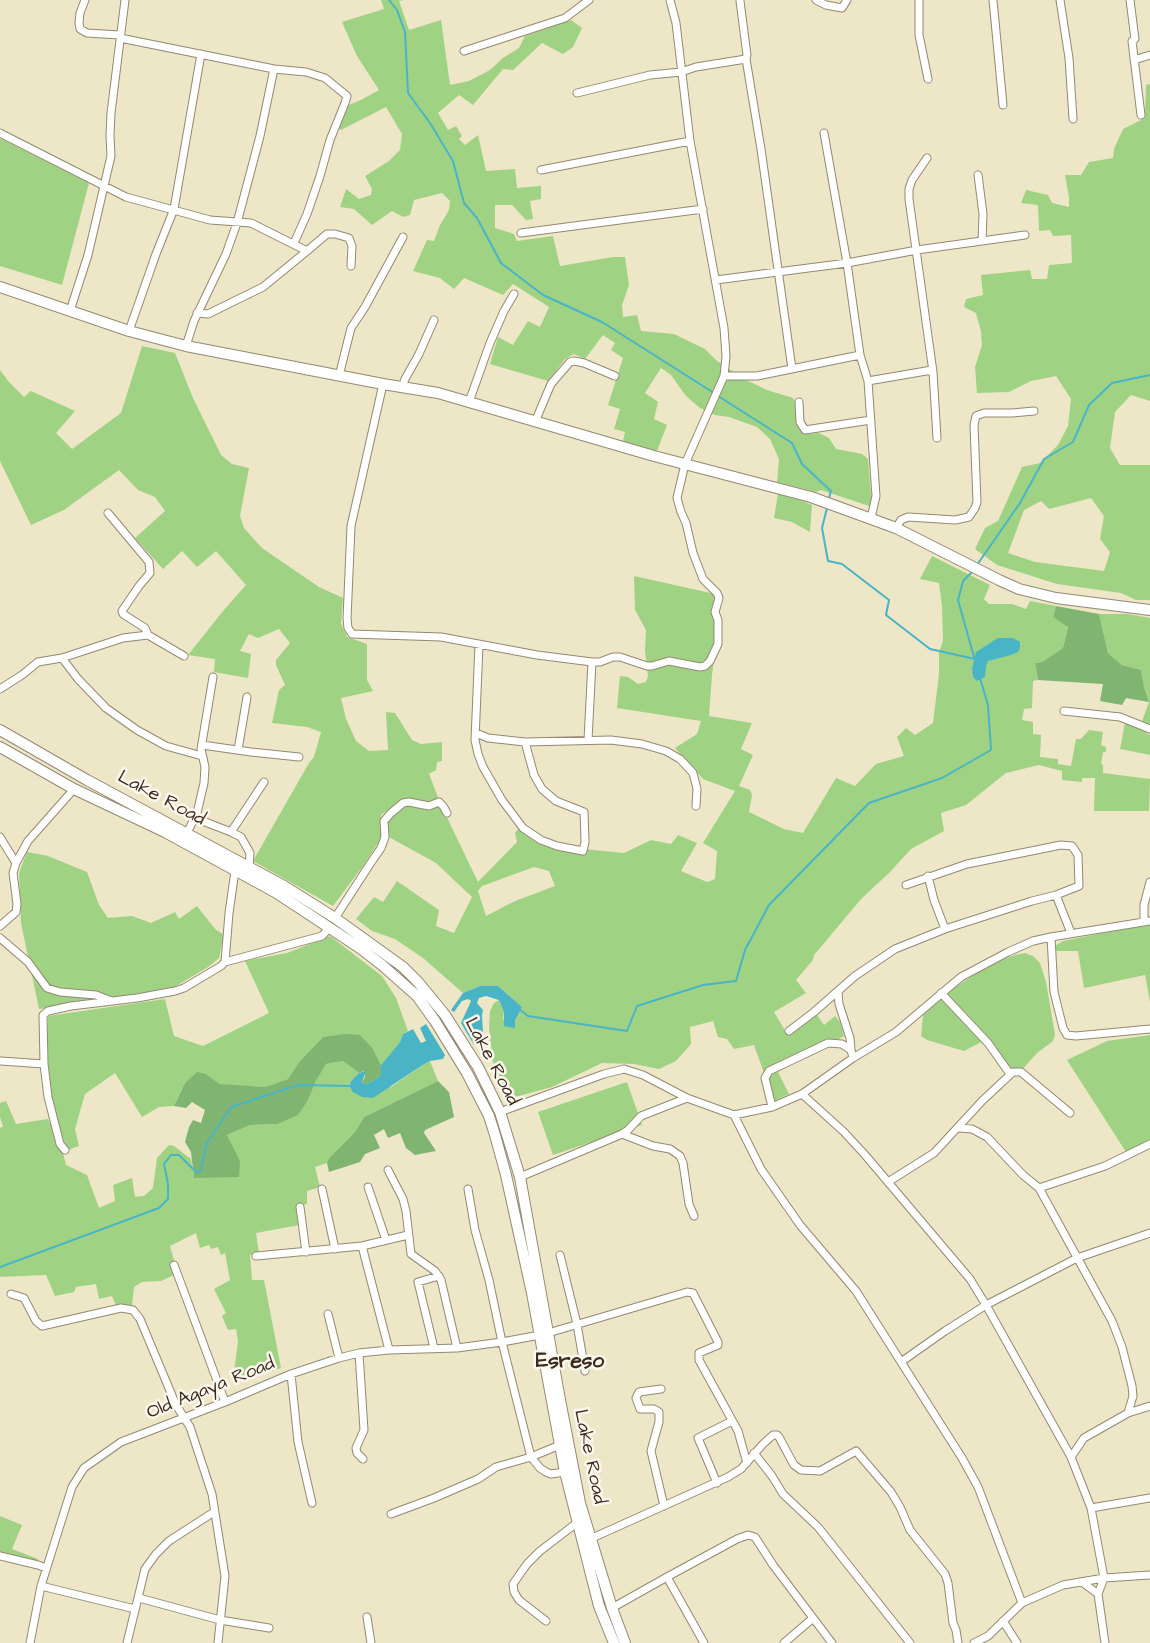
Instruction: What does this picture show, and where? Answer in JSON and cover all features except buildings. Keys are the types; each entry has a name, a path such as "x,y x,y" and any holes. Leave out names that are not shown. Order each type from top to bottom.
{"main road":[{"path":"0,287 130,331 186,346 438,393 684,464 811,496 896,528 1019,589 1056,598 1150,610"},
{"name":"Lake Road","path":"0,730 87,780 249,866 335,918 403,967 445,1015 466,1048 500,1112 520,1177 565,1472 600,1606 614,1643"},
{"name":"Lake Road","path":"0,746 74,789 165,832 275,892 360,948 399,979 417,996 435,1020 455,1051 489,1116 495,1135 544,1334 580,1503 612,1608 625,1643"}],"street":[{"path":"85,0 80,13 79,23 80,28 86,33 120,36 274,69 306,72 325,78 347,96 346,103 330,140 320,176 294,244"},
{"path":"70,311 88,254 111,156 111,113 125,0"},
{"path":"464,51 565,18 589,0"},
{"path":"383,384 352,526 347,619 348,628 352,634 430,636 537,655 592,662 620,657 647,666 669,661 700,668 707,665 716,650 719,629 715,612 719,602 718,596 702,579 689,541 686,523 677,501 684,464 724,376 726,356 724,328 716,280 690,141 676,22 670,0"},
{"path":"816,0 826,6 842,8 847,0"},
{"path":"919,0 919,35 928,79"},
{"path":"993,0 1003,105"},
{"path":"1060,0 1069,58 1073,119"},
{"path":"1130,0 1135,39 1132,41 1141,115"},
{"path":"740,2 746,59 792,369"},
{"path":"130,331 156,254 174,209 201,54"},
{"path":"1134,60 1150,55"},
{"path":"576,93 650,74 681,72 696,67 746,59"},
{"path":"186,346 197,313 226,254 238,223 260,136 274,69"},
{"path":"0,133 126,197 210,220 251,223 307,251"},
{"path":"824,133 860,355 868,381 876,496 871,518"},
{"path":"541,170 690,141"},
{"path":"926,158 912,180 909,189 932,370 938,438"},
{"path":"978,175 983,214 982,241"},
{"path":"521,233 703,209"},
{"path":"197,313 208,314 263,287 327,234 349,238 352,252 351,266"},
{"path":"716,280 1025,235"},
{"path":"339,376 352,328 403,237"},
{"path":"468,402 490,343 504,311 514,294"},
{"path":"402,387 434,320"},
{"path":"724,376 757,376 860,355"},
{"path":"535,422 551,384 570,362 584,363 615,376"},
{"path":"868,381 932,370"},
{"path":"799,402 801,426 805,430 871,420"},
{"path":"896,528 902,520 908,517 955,520 969,516 976,508 977,502 974,425 976,416 984,413 1034,411"},
{"path":"108,513 149,562 150,573 122,611 123,614 145,628 148,635 184,656"},
{"path":"0,689 38,662 62,658 118,639 148,635"},
{"path":"479,645 476,747 480,760 502,800 523,828 541,840 557,846 583,851 585,842 584,812 556,801 542,789 534,775 525,742"},
{"path":"62,658 78,679 106,708 136,730 166,746 202,756"},
{"path":"588,740 592,662"},
{"path":"187,833 195,818 204,783 205,767 202,745 213,677"},
{"path":"238,750 247,697"},
{"path":"1064,711 1120,717 1150,728"},
{"path":"476,733 488,738 525,742 588,740 631,742 652,746 672,753 690,769 695,776 696,806"},
{"path":"202,745 298,757"},
{"path":"231,832 264,782"},
{"path":"0,926 17,909 13,873 16,863 28,841 74,789"},
{"path":"335,918 381,848 385,836 384,821 390,813 404,803 409,802 429,806 439,802 447,813"},
{"path":"195,818 241,837 250,853 249,866"},
{"path":"0,837 16,863"},
{"path":"789,1031 855,976 895,949 945,929 1032,900 1075,889 1080,884 1078,855 1072,846 1066,844 967,864 906,885"},
{"path":"225,962 229,913 236,871"},
{"path":"928,876 934,900 945,929"},
{"path":"500,1112 621,1069 643,1074 687,1098 734,1114 772,1107 802,1094 896,1032 923,1011 951,984 974,968 1019,947 1051,937 1147,920 1144,904 1150,882"},
{"path":"1056,895 1071,933"},
{"path":"65,1150 60,1144 55,1129 48,1097 44,1064 42,1018 44,1014 71,1006 175,991 200,979 225,962 322,936 328,928"},
{"path":"1051,937 1054,992 1063,1028 1067,1035 1076,1036 1150,1029"},
{"path":"0,938 24,958 47,988 60,992 96,995 112,1001"},
{"path":"838,992 854,1058"},
{"path":"941,993 988,1043 1010,1074"},
{"path":"772,1107 765,1078 769,1071 828,1043 836,1042 851,1050"},
{"path":"0,1061 44,1064"},
{"path":"888,1182 934,1152 959,1128 982,1100 1010,1074 1021,1072 1070,1113"},
{"path":"802,1094 844,1132 970,1279 1071,1457 1091,1508 1104,1578 1098,1594 1106,1643"},
{"path":"520,1177 622,1134 641,1116 687,1098"},
{"path":"734,1114 761,1169 800,1225 856,1291 978,1487 1022,1604"},
{"path":"959,1128 972,1129 987,1137 1023,1175 1039,1188 1112,1321 1122,1347 1132,1386 1132,1396 1128,1412"},
{"path":"622,1134 653,1146 670,1149 680,1156 683,1163 689,1204 694,1216"},
{"path":"1039,1188 1104,1166 1150,1144"},
{"path":"388,1170 403,1200 406,1211 410,1254 439,1276 457,1348"},
{"path":"368,1187 386,1240"},
{"path":"322,1189 335,1249"},
{"path":"468,1189 475,1230 489,1280 502,1342 531,1456 540,1468 546,1472 551,1474 565,1472"},
{"path":"300,1207 306,1252"},
{"path":"901,1362 986,1305 1077,1258 1150,1233"},
{"path":"256,1256 362,1246 408,1235"},
{"path":"362,1246 389,1350"},
{"path":"560,1255 585,1371"},
{"path":"174,1265 225,1402"},
{"path":"434,1348 418,1282 439,1276"},
{"name":"Old Agaya Road","path":"30,1643 46,1568 72,1487 84,1468 121,1442 291,1374 339,1358 389,1350 457,1348 502,1342 544,1334 686,1292 693,1293 718,1342 718,1345 699,1352 698,1360 732,1421"},
{"path":"11,1294 24,1298 38,1324 42,1326 51,1326 116,1308 133,1310 140,1319 176,1405 190,1427 212,1494 225,1576 218,1643"},
{"path":"328,1314 339,1358"},
{"path":"359,1354 364,1430 356,1448 357,1453 364,1460"},
{"path":"291,1374 298,1442 312,1503"},
{"path":"661,1389 639,1392 636,1398 640,1410 656,1409 659,1412 659,1422 651,1451 664,1506"},
{"path":"1071,1457 1084,1438 1128,1412 1150,1406"},
{"path":"716,1483 698,1443 698,1438 732,1421 740,1436 747,1463"},
{"path":"590,1539 734,1474 773,1436 777,1436 797,1467 801,1470 820,1471 853,1451 857,1452 891,1492 910,1530 945,1574 958,1643"},
{"path":"391,1514 478,1479 496,1467 540,1454 560,1445"},
{"path":"754,1453 783,1494 818,1528 910,1643"},
{"path":"1091,1508 1150,1498"},
{"path":"127,1643 145,1569 169,1541 214,1512"},
{"path":"546,1621 519,1600 514,1592 513,1584 527,1564 540,1551 578,1522"},
{"path":"612,1608 748,1535 755,1538 812,1619 832,1643"},
{"path":"0,1556 46,1568"},
{"path":"974,1643 988,1636 1022,1604 1063,1585 1104,1578 1150,1575"},
{"path":"667,1577 704,1643"},
{"path":"1082,1582 1098,1594"},
{"path":"42,1586 135,1609"},
{"path":"139,1598 220,1620 269,1628"},
{"path":"367,1617 371,1643"},
{"path":"784,1643 812,1619"},
{"path":"1003,1622 1017,1643"}],"green space":[{"path":"381,0 404,0 399,1 409,30 441,20 450,85 469,81 490,70 503,58 519,48 525,36 571,20 582,28 573,47 563,54 542,43 513,70 503,69 473,105 459,95 438,113 448,130 456,126 462,136 459,139 465,145 478,135 486,171 515,169 517,188 541,186 541,199 530,201 533,219 526,220 512,205 495,205 495,228 514,234 517,241 553,236 560,266 613,257 625,257 629,285 622,305 623,317 637,315 641,331 674,334 705,349 717,361 746,380 767,390 793,398 797,405 796,420 800,431 810,434 819,433 829,438 836,449 862,454 868,459 872,507 821,490 816,492 777,482 779,459 770,439 757,427 729,417 715,415 700,408 686,396 671,375 661,368 645,393 658,402 654,419 667,425 657,451 623,441 625,432 614,429 620,409 608,405 623,358 611,350 615,343 603,335 585,359 574,354 565,359 548,381 490,364 498,337 513,345 528,321 540,327 549,307 513,284 503,295 464,278 454,289 440,278 413,271 427,240 434,241 440,225 449,210 450,201 442,193 414,200 410,215 403,217 392,211 372,225 354,209 340,207 346,189 359,199 371,195 372,189 365,176 389,161 400,150 402,134 386,107 341,130 334,123 339,109 379,90 357,56 342,22 384,9"},
{"path":"1150,84 1150,401 1131,395 1115,412 1110,448 1120,465 1150,465 1150,600 1136,600 1121,593 1057,584 997,565 975,549 985,528 998,521 1022,467 1040,463 1058,445 1068,426 1071,399 1056,376 1031,381 1009,392 977,393 975,367 982,345 981,331 976,313 964,307 966,299 983,295 981,275 1030,270 1032,279 1047,279 1049,265 1072,263 1071,235 1053,236 1050,230 1039,231 1038,205 1021,203 1026,190 1048,195 1052,203 1069,207 1065,175 1081,175 1089,162 1113,158 1114,149 1123,129 1145,118 1146,85","holes":["1091,498 1104,516 1100,539 1110,552 1104,571 1035,562 1008,553 1024,510 1041,501 1049,509"]},
{"path":"0,138 89,183 62,285 0,266"},
{"path":"142,346 175,353 193,398 221,455 232,464 249,468 240,516 244,528 262,548 319,587 343,598 341,623 347,637 367,644 367,680 373,691 341,698 346,719 356,741 369,751 388,750 386,712 395,713 412,740 421,744 442,742 442,761 437,762 436,770 429,774 439,800 428,804 422,800 409,799 398,803 381,815 382,837 333,906 253,861 314,757 321,732 307,727 272,723 279,690 285,685 276,665 276,660 290,643 279,629 258,638 249,634 240,651 251,654 248,678 214,672 215,659 188,655 246,585 216,551 197,567 182,551 163,569 135,538 165,511 155,497 138,490 119,470 64,510 31,525 0,461 0,370 24,397 31,391 75,411 56,433 72,449 121,413"},
{"path":"778,494 812,505 810,532 792,522 774,518"},
{"path":"932,556 990,585 984,599 989,604 1012,604 1026,609 1030,601 1056,606 1053,617 1068,626 1063,648 1042,662 1035,663 1038,680 1033,681 1032,708 1024,709 1022,720 1033,722 1033,734 1041,735 1040,757 1058,759 1058,764 1071,766 1076,739 1081,739 1089,730 1103,732 1101,745 1106,747 1106,752 1103,752 1101,764 1103,765 1103,773 1150,779 1149,811 1094,811 1095,778 1082,778 1082,782 1062,780 1062,771 1039,765 1006,773 966,805 941,813 944,831 911,849 862,898 814,955 813,960 796,980 806,993 774,1012 787,1034 798,1029 817,1015 824,1025 835,1016 840,1022 844,1036 837,1040 824,1040 804,1057 778,1072 789,1094 774,1101 754,1045 734,1049 727,1039 718,1037 713,1021 690,1027 691,1044 676,1061 659,1069 634,1064 602,1063 552,1087 508,1099 493,1062 489,1028 490,1011 494,1003 499,1000 504,1012 503,1019 515,1027 515,1022 522,1007 498,986 480,986 463,993 423,958 395,939 372,931 356,919 374,897 383,902 397,881 439,910 436,926 454,933 472,897 436,863 387,836 387,821 405,804 441,805 478,882 517,842 515,833 517,830 522,829 530,832 547,847 552,842 573,848 624,853 651,840 671,844 678,835 697,843 681,871 707,882 715,879 717,851 703,843 735,791 703,779 675,748 697,734 701,721 617,708 620,676 628,677 638,684 646,682 648,676 645,651 646,630 635,610 634,576 715,594 721,603 709,716 752,723 741,749 753,755 739,786 750,790 752,795 749,812 784,829 803,833 836,778 855,786 876,764 904,756 897,737 906,728 915,735 933,723 939,674 939,653 943,641 942,606 939,583 920,579","holes":["534,867 549,871 555,886 515,901 486,916 478,891 482,886"]},
{"path":"1056,606 1099,614 1108,653 1122,665 1141,670 1149,702 1126,698 1122,705 1100,701 1103,684 1038,680 1035,663 1042,662 1063,648 1068,627 1053,617"},
{"path":"1099,614 1128,614 1150,618 1150,728 1141,724 1149,702 1141,670 1122,665 1108,653"},
{"path":"1125,723 1150,735 1150,755 1120,749"},
{"path":"27,852 48,856 87,872 99,905 108,918 132,916 151,923 175,912 179,919 197,906 215,929 224,935 219,958 208,967 171,989 158,993 39,1009 21,923 19,873"},
{"path":"1150,925 1150,1002 1145,975 1084,988 1078,951 1055,951 1055,946 1063,941"},
{"path":"330,936 382,976 396,998 408,1031 403,1034 400,1042 381,1065 373,1049 323,1037 299,1062 288,1079 265,1087 235,1086 220,1084 206,1074 185,1083 174,1106 159,1107 142,1117 115,1073 85,1094 75,1129 79,1146 68,1150 55,1121 50,1095 47,1054 48,1016 165,999 174,1036 203,1046 269,1013 245,961 287,953"},
{"path":"1025,953 1033,956 1040,963 1046,982 1055,1035 1053,1041 1037,1053 1019,1073 1010,1071 989,1038 964,1051 927,1040 921,1036 923,1015 954,988 991,964"},
{"path":"346,1034 360,1035 373,1049 381,1065 381,1075 370,1083 364,1084 362,1082 365,1077 364,1071 359,1073 343,1061 326,1064 308,1100 298,1115 277,1124 250,1125 227,1135 240,1161 239,1177 194,1178 191,1152 185,1142 193,1120 201,1123 205,1110 192,1102 186,1108 174,1106 185,1083 197,1072 206,1074 220,1084 265,1087 288,1079 299,1062 323,1037"},
{"path":"1150,1035 1150,1141 1126,1152 1067,1060 1107,1041"},
{"path":"343,1061 359,1073 351,1081 391,1087 430,1061 438,1081 364,1117 355,1132 329,1158 327,1163 315,1167 320,1187 307,1191 307,1204 298,1206 299,1225 256,1233 259,1253 250,1255 252,1280 264,1280 281,1368 235,1383 234,1373 238,1341 236,1329 228,1330 222,1316 226,1313 214,1289 230,1280 225,1253 221,1255 218,1247 211,1249 209,1245 200,1248 196,1233 170,1246 175,1264 174,1275 161,1281 142,1282 134,1287 132,1305 116,1306 112,1296 99,1299 96,1284 76,1287 74,1292 55,1296 46,1275 0,1277 0,1128 3,1126 0,1117 0,1103 6,1101 16,1124 48,1119 63,1153 66,1165 87,1175 99,1208 115,1201 113,1185 132,1178 135,1197 144,1196 153,1188 157,1158 169,1145 174,1146 191,1159 194,1178 231,1145 227,1135 250,1125 277,1124 308,1100 326,1064"},
{"path":"438,1081 449,1092 454,1117 425,1130 424,1133 436,1151 415,1155 406,1148 400,1133 388,1138 384,1129 374,1135 380,1148 365,1154 360,1162 329,1172 327,1163 329,1158 355,1132 364,1117"},
{"path":"627,1082 642,1125 553,1155 538,1112"},
{"path":"0,1516 22,1525 12,1549 38,1559 38,1562 0,1554"}],"water":[{"path":"998,638 1013,638 1020,642 1020,648 1018,652 1011,655 988,661 985,677 977,681 973,677 972,669 976,652"},
{"path":"480,986 498,986 522,1007 515,1021 515,1028 508,1027 504,1026 504,1012 499,1000 486,996 479,998 477,1003 483,1010 483,1033 478,1044 474,1045 461,1023 471,1001 468,999 462,1001 454,1012 451,1010 463,993"},
{"path":"426,1024 445,1055 443,1059 430,1061 421,1066 373,1098 362,1097 353,1092 350,1087 351,1081 359,1073 366,1071 362,1082 364,1084 370,1083 381,1075 381,1065 400,1042 403,1034 413,1029 421,1043 426,1041 420,1028"}],"waterway":[{"path":"389,0 397,10 405,32 408,93 430,123 453,161 464,203 477,218 501,263 543,295 602,322 714,393"},
{"path":"977,565 1020,503 1044,459 1073,442 1089,405 1112,383 1150,375"},
{"path":"718,396 792,443 802,464 831,491 829,498"},
{"path":"827,508 822,528 828,561 842,564 889,600 886,615 930,649 975,659"},
{"path":"973,571 963,581 958,600 974,657"},
{"path":"519,1009 528,1016 627,1031 637,1006 703,985 736,981 745,950 769,905 869,803 942,778 991,750 988,705 980,678"},
{"path":"0,1267 159,1208 168,1199 168,1184 164,1164 171,1155 179,1155 196,1172 200,1171 207,1143 231,1107 298,1085 352,1086"}],"district":[{"name":"Esreso","path":"570,1363"}]}
